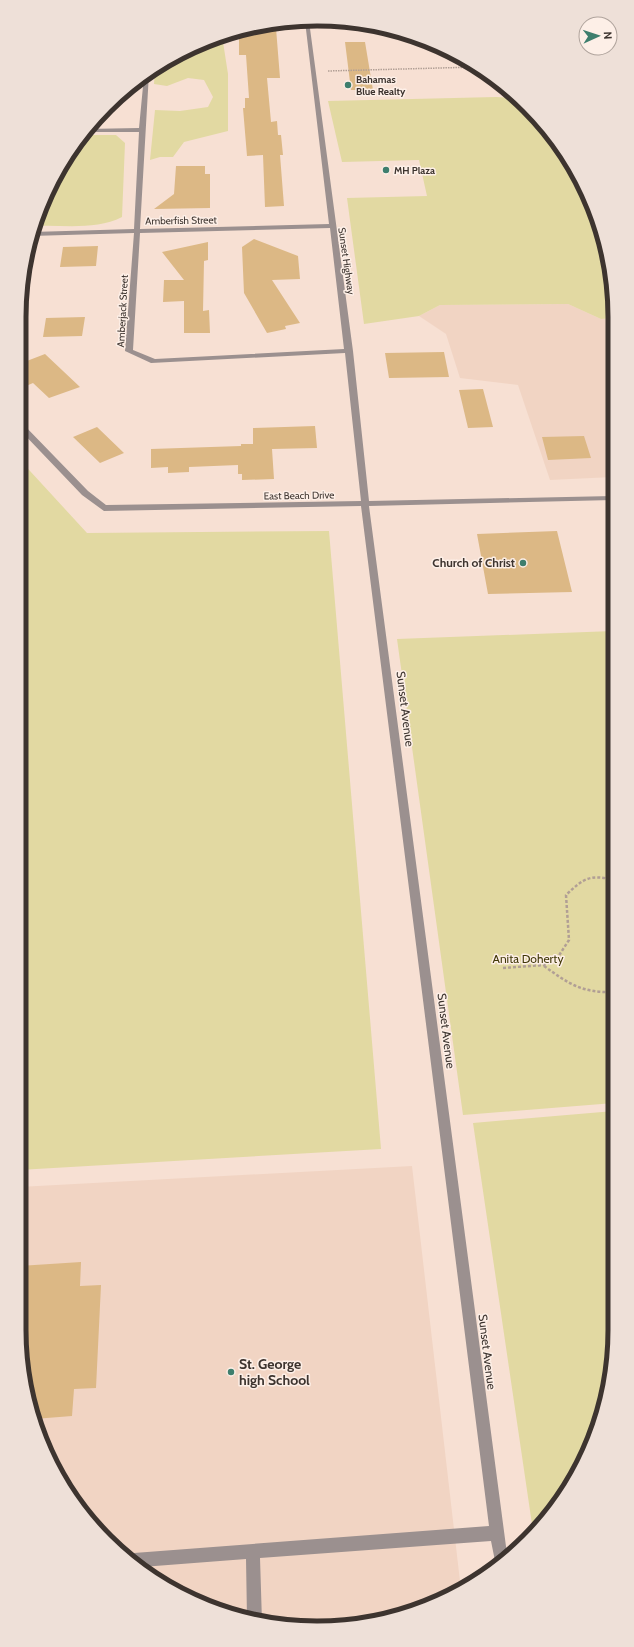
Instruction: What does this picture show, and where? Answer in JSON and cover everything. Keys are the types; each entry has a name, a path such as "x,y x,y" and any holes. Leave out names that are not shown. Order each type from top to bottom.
{"street":[{"name":"Sunset Highway","path":"308,26 349,351 365,504"},
{"name":"Amberjack Street","path":"146,81 128,351 154,361 349,351"},
{"path":"93,131 142,130"},
{"name":"Amberfish Street","path":"38,234 332,226"},
{"name":"East Beach Drive","path":"26,432 85,493 104,508 608,498"},
{"name":"Sunset Avenue","path":"365,504 500,1557"},
{"path":"138,1560 497,1533"},
{"path":"253,1551 255,1614"}],"path":[{"path":"313,71 464,66"},
{"path":"503,968 543,965 556,960 569,940 566,895 582,880 596,875 608,878"},
{"path":"543,965 575,989 597,994 608,993"}],"shaded area":[{"path":"568,304 601,319 608,318 608,477 550,480 518,385 460,378 446,334 419,316 440,305"},
{"name":"St. George high School","path":"412,1166 460,1583 446,1591 411,1606 355,1619 317,1621 279,1619 223,1606 188,1591 155,1572 125,1549 98,1522 75,1492 56,1459 41,1424 28,1368 26,1330 26,1187"}],"green space":[{"path":"223,42 228,74 228,131 184,142 173,157 160,157 150,160 155,110 180,111 208,107 213,97 204,80 188,78 167,86 154,84 155,75 188,56"},
{"path":"509,98 523,111 548,140 559,155 578,188 593,223 598,242 606,279 608,318 601,319 568,304 440,305 419,316 364,324 347,198 427,196 419,160 342,162 328,101"},
{"path":"90,135 116,135 125,143 122,217 102,224 81,226 40,226 56,188 65,171"},
{"path":"26,467 87,533 329,531 381,1149 26,1170"},
{"name":"Anita Doherty","path":"608,631 608,1103 463,1115 397,639"},
{"path":"608,1112 608,1330 606,1368 593,1424 578,1459 559,1492 532,1526 473,1123"}],"building":[{"path":"276,29 280,78 267,78 271,122 277,121 278,135 281,135 283,155 280,155 284,206 265,207 263,155 247,156 243,108 245,108 245,98 249,98 246,55 239,55 239,37"},
{"path":"345,42 365,42 373,90 351,90"},
{"path":"176,166 205,166 205,174 210,174 210,208 154,209 174,194"},
{"path":"254,239 298,256 300,279 272,280 300,323 285,326 286,329 267,333 244,293 242,247"},
{"path":"208,242 208,260 204,261 203,311 209,310 210,333 184,333 184,301 163,302 164,280 184,280 162,252"},
{"path":"98,246 96,266 60,267 63,247"},
{"path":"85,317 82,336 43,337 46,318"},
{"path":"444,352 449,377 389,378 385,353"},
{"path":"45,354 80,387 49,398 33,383 26,386 26,361"},
{"path":"483,389 493,427 468,428 459,390"},
{"path":"315,426 317,448 272,449 274,479 242,480 242,474 238,474 238,465 189,467 189,472 168,473 168,467 151,468 151,449 241,446 241,444 253,444 253,428"},
{"path":"97,427 124,453 100,463 73,437"},
{"path":"584,436 591,458 548,460 542,437"},
{"name":"Church of Christ","path":"557,531 572,592 488,594 477,534"},
{"path":"81,1262 80,1286 101,1285 96,1388 74,1389 72,1416 40,1419 28,1368 26,1330 26,1266"}],"place":[{"name":"Bahamas Blue Realty","path":"348,85"},
{"name":"MH Plaza","path":"386,170"},
{"name":"Church of Christ","path":"523,563"},
{"name":"St. George high School","path":"231,1372"}]}
